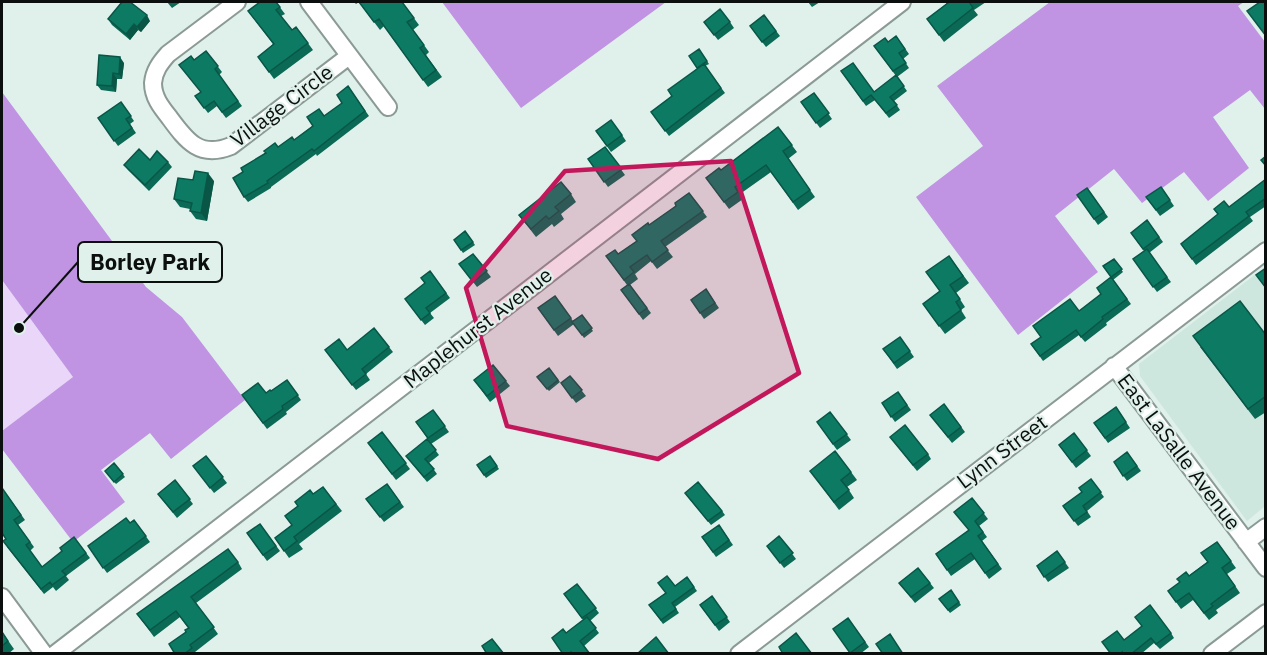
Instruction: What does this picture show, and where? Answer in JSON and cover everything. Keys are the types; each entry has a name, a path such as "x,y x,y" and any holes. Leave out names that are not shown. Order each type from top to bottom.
{"street":[{"name":"Village Circle","path":"237,2 168,54 155,71 153,84 157,101 183,135 197,147 210,151 231,146 349,56"},
{"path":"309,2 388,107"},
{"name":"Maplehurst Avenue","path":"55,654 902,2"},
{"name":"Lynn Street","path":"739,654 1266,250"},
{"name":"East LaSalle Avenue","path":"1114,366 1266,568"},
{"path":"1246,542 1266,527"},
{"path":"2,597 44,654"},
{"path":"1212,654 1266,613"}],"highlighted area":[{"path":"731,161 799,373 658,459 507,426 466,288 565,171"}],"shaded area":[{"path":"442,2 666,2 521,108"},
{"path":"1050,2 1244,2 1238,6 1265,42 1265,109 1250,90 1213,117 1249,168 1208,201 1184,172 1142,203 1114,169 1055,216 1098,272 1018,335 916,197 983,146 937,86"},
{"path":"2,92 146,287 182,317 245,400 171,459 150,433 101,470 125,502 73,542 2,449 2,431 73,377 2,280"},
{"path":"1265,267 1265,506 1247,521 1140,376 1139,364"},
{"path":"2,280 73,377 2,431"}],"building":[{"path":"122,2 130,2 147,15 137,27 134,24 126,34 108,19"},
{"path":"260,2 276,2 280,7 276,10 292,30 296,27 308,43 269,72 258,57 274,44 248,11"},
{"path":"359,2 402,2 414,18 407,22 424,45 420,48 436,70 423,80 379,19 374,22"},
{"path":"946,2 972,2 970,3 973,8 939,35 927,19 948,3"},
{"path":"1260,2 1266,2 1266,36 1247,11"},
{"path":"720,9 730,22 714,35 704,22"},
{"path":"764,15 776,31 762,42 750,26"},
{"path":"896,36 905,49 899,53 906,63 893,71 874,46 885,38 888,42"},
{"path":"699,49 707,61 697,68 689,56"},
{"path":"206,51 218,66 215,69 238,101 222,112 214,101 204,108 195,96 201,92 179,65 191,56 194,60"},
{"path":"99,55 120,57 119,74 113,73 112,86 97,85"},
{"path":"853,63 874,92 896,75 904,86 890,97 897,105 886,113 871,95 863,101 841,71"},
{"path":"704,64 721,88 665,131 651,112 672,96 668,90"},
{"path":"348,86 365,111 314,151 312,149 267,181 268,183 244,197 233,178 243,172 241,168 266,153 264,151 275,143 278,147 292,137 294,140 313,126 307,117 319,109 324,116 342,103 337,95"},
{"path":"814,93 829,113 816,123 801,102"},
{"path":"121,102 131,116 126,119 132,128 114,141 98,118"},
{"path":"611,120 622,135 607,146 596,131"},
{"path":"778,127 792,145 783,151 810,190 793,202 766,165 735,187 738,192 724,202 706,178 719,168 721,170"},
{"path":"605,147 622,169 604,182 588,159"},
{"path":"139,149 150,160 157,151 168,162 145,185 124,165"},
{"path":"1266,156 1266,166 1261,160"},
{"path":"195,171 208,173 201,213 190,211 192,203 174,199 178,178 193,180"},
{"path":"1266,179 1266,198 1246,212 1249,216 1192,259 1181,244 1218,214 1214,209 1224,201 1229,207"},
{"path":"561,182 571,194 555,207 559,211 549,219 546,216 531,229 519,215"},
{"path":"1161,187 1170,200 1156,210 1146,197"},
{"path":"1087,188 1104,212 1094,219 1077,195"},
{"path":"689,193 703,211 661,241 668,250 652,262 647,255 630,267 634,272 624,280 606,256 615,250 618,254 637,241 632,235 676,206 675,203"},
{"path":"1147,220 1159,237 1143,249 1131,233"},
{"path":"465,231 473,242 461,250 454,240"},
{"path":"1147,249 1167,277 1153,287 1133,259"},
{"path":"473,254 487,271 473,282 459,264"},
{"path":"949,256 963,276 950,285 960,299 956,302 961,310 939,326 923,304 940,291 926,272"},
{"path":"1114,259 1122,269 1111,277 1103,266"},
{"path":"1266,268 1266,288 1256,275"},
{"path":"430,271 446,293 426,308 430,313 421,320 405,299 425,283 421,278"},
{"path":"1111,277 1127,299 1102,317 1103,319 1081,337 1076,330 1040,356 1031,344 1041,337 1033,326 1070,299 1079,311 1101,294 1097,288"},
{"path":"629,284 647,308 639,314 621,290"},
{"path":"706,289 715,303 700,313 691,300"},
{"path":"555,296 571,318 554,330 538,308"},
{"path":"1240,301 1266,335 1266,396 1248,409 1193,336"},
{"path":"582,315 592,328 582,335 572,322"},
{"path":"374,328 389,347 362,369 366,374 352,385 325,350 339,339 347,350"},
{"path":"900,337 910,351 894,363 883,349"},
{"path":"493,365 506,381 487,396 474,380"},
{"path":"549,368 558,380 547,389 537,377"},
{"path":"570,376 582,390 572,398 561,383"},
{"path":"287,380 298,395 263,423 242,395 258,383 266,393"},
{"path":"898,392 907,405 891,417 882,403"},
{"path":"944,404 961,427 948,437 930,415"},
{"path":"1116,407 1126,422 1105,438 1094,423"},
{"path":"433,410 445,426 428,438 416,422"},
{"path":"830,412 847,434 833,444 817,422"},
{"path":"905,425 928,454 913,465 890,437"},
{"path":"382,432 406,463 392,474 368,443"},
{"path":"1074,433 1087,450 1072,462 1059,445"},
{"path":"427,439 436,450 425,459 434,469 424,477 406,456"},
{"path":"835,451 851,472 841,480 849,490 834,502 810,471"},
{"path":"1127,452 1137,466 1123,476 1114,462"},
{"path":"206,456 223,477 210,488 193,466"},
{"path":"490,456 497,466 484,475 477,465"},
{"path":"114,463 123,474 114,482 105,471"},
{"path":"1091,479 1101,492 1083,506 1087,512 1074,521 1063,506 1082,492 1079,488"},
{"path":"175,480 190,499 173,512 158,494"},
{"path":"698,482 722,511 708,521 685,493"},
{"path":"387,484 400,502 380,517 366,499"},
{"path":"323,487 336,504 294,537 297,541 284,551 275,538 292,525 285,516 298,506 295,502 310,490 313,494"},
{"path":"2,488 21,515 14,520 30,542 26,545 42,567 62,551 60,548 74,537 86,553 62,571 66,575 52,585 50,582 41,589 3,541 6,539 2,533"},
{"path":"972,498 984,513 975,521 983,532 978,536 998,564 985,573 971,553 947,570 936,554 969,530 954,512"},
{"path":"126,518 130,523 134,520 146,536 103,568 88,546"},
{"path":"260,524 276,546 263,555 247,533"},
{"path":"719,525 729,540 713,552 702,537"},
{"path":"779,536 793,553 780,563 767,546"},
{"path":"1217,542 1231,561 1222,568 1235,586 1211,604 1213,606 1204,613 1189,593 1176,602 1168,591 1180,582 1177,579 1186,572 1189,576 1208,562 1201,553"},
{"path":"228,549 238,562 191,597 214,627 190,645 192,648 184,654 175,654 169,644 189,628 176,611 150,630 137,614"},
{"path":"1057,551 1065,562 1044,577 1037,566"},
{"path":"918,568 930,583 911,597 899,583"},
{"path":"667,576 675,586 687,577 694,587 672,603 676,609 661,620 649,605 666,593 658,583"},
{"path":"577,584 596,608 582,618 564,594"},
{"path":"951,590 959,602 948,610 939,599"},
{"path":"712,596 727,617 715,625 700,605"},
{"path":"1150,605 1171,633 1156,644 1151,638 1131,654 1122,654 1122,652 1111,654 1102,642 1117,631 1124,640 1142,626 1135,617"},
{"path":"587,617 596,628 580,641 590,654 572,654 571,652 563,654 552,638 563,629 566,633"},
{"path":"848,618 865,642 850,653 833,629"},
{"path":"2,632 8,641 2,646"},
{"path":"796,633 812,654 783,654 779,647"},
{"path":"890,634 903,654 883,654 876,644"},
{"path":"656,637 669,654 637,654"},
{"path":"492,639 504,654 487,654 482,646"}],"place":[{"name":"Borley Park","path":"19,328"}]}
